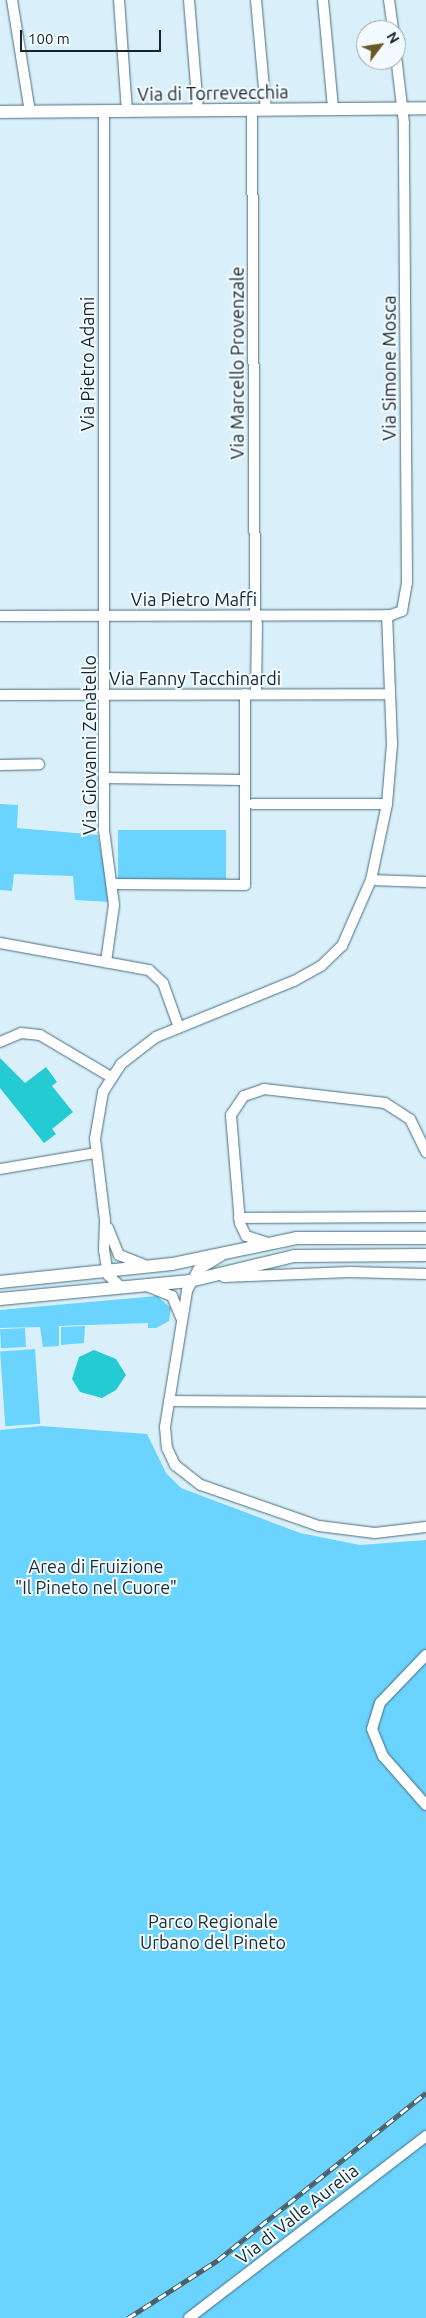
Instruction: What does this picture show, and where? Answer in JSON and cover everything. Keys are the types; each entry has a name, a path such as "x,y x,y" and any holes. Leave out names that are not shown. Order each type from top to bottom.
{"main road":[{"name":"Via di Torrevecchia","path":"0,112 426,108"},
{"path":"0,1282 160,1266 268,1243 304,1238 425,1238"},
{"path":"0,1299 190,1281 294,1256 426,1255"}],"street":[{"path":"12,0 30,112"},
{"path":"119,0 127,112"},
{"path":"189,0 198,110"},
{"path":"256,0 266,109"},
{"path":"323,0 333,108"},
{"path":"389,0 392,20"},
{"path":"398,70 403,108"},
{"name":"Via Simone Mosca","path":"387,615 402,611 407,596 403,108"},
{"name":"Via Marcello Provenzale","path":"252,110 256,694"},
{"name":"Via Pietro Adami","path":"104,112 104,616"},
{"path":"122,1288 107,1272 105,1220 96,1153 97,1116 111,1077 134,1052 178,1025 294,981 321,966 349,934 371,880 387,804 392,744 387,615"},
{"name":"Via Pietro Maffi","path":"0,616 256,619 387,615"},
{"name":"Via Giovanni Zenatello","path":"104,616 104,836 113,884 114,912 106,962"},
{"path":"113,884 245,885 243,780 245,694"},
{"name":"Via Fanny Tacchinardi","path":"0,695 390,694"},
{"path":"0,765 39,764"},
{"path":"104,778 243,780"},
{"path":"253,804 387,804"},
{"path":"371,880 426,882"},
{"path":"0,943 106,962 156,974 166,989 178,1025"},
{"path":"0,1042 22,1033 40,1035 111,1077"},
{"path":"268,1243 244,1234 239,1218 231,1115 240,1099 260,1090 393,1106 414,1124 426,1152"},
{"path":"0,1169 96,1153"},
{"path":"239,1218 426,1217"},
{"path":"105,1220 114,1248 122,1258 160,1266"},
{"path":"231,1251 198,1270 190,1281 164,1432 169,1453 180,1471 201,1485 339,1531 391,1533 426,1527"},
{"path":"203,1279 310,1273 426,1274"},
{"path":"143,1286 172,1296 182,1320"},
{"path":"169,1401 426,1403"},
{"path":"426,1655 380,1703 372,1729 383,1756 426,1805"},
{"name":"Via di Valle Aurelia","path":"189,2318 426,2136"}],"green space":[{"path":"0,804 18,805 17,828 98,835 110,902 75,900 73,876 14,874 12,891 0,890"},
{"path":"118,830 226,830 226,879 118,879"},
{"path":"157,1296 171,1308 169,1321 156,1328 148,1328 148,1323 59,1326 59,1346 43,1347 40,1327 0,1328 0,1310"},
{"path":"85,1326 84,1343 61,1345 61,1327"},
{"path":"25,1328 26,1347 1,1348 0,1329"},
{"path":"35,1349 40,1424 5,1426 0,1351"},
{"name":"Parco Regionale Urbano del Pineto","path":"42,1426 147,1434 166,1473 181,1488 300,1533 360,1545 426,1540 426,2318 0,2318 0,1430"}],"building":[{"path":"0,1058 25,1083 46,1067 57,1082 52,1086 73,1112 52,1129 56,1134 44,1143 0,1088"},
{"path":"94,1350 116,1359 126,1375 116,1390 102,1398 80,1392 72,1379 79,1357"}],"railway":[{"path":"128,2318 218,2260 426,2093"}],"park label":[{"name":"Area di Fruizione \"Il Pineto nel Cuore\"","path":"96,1577"}]}
